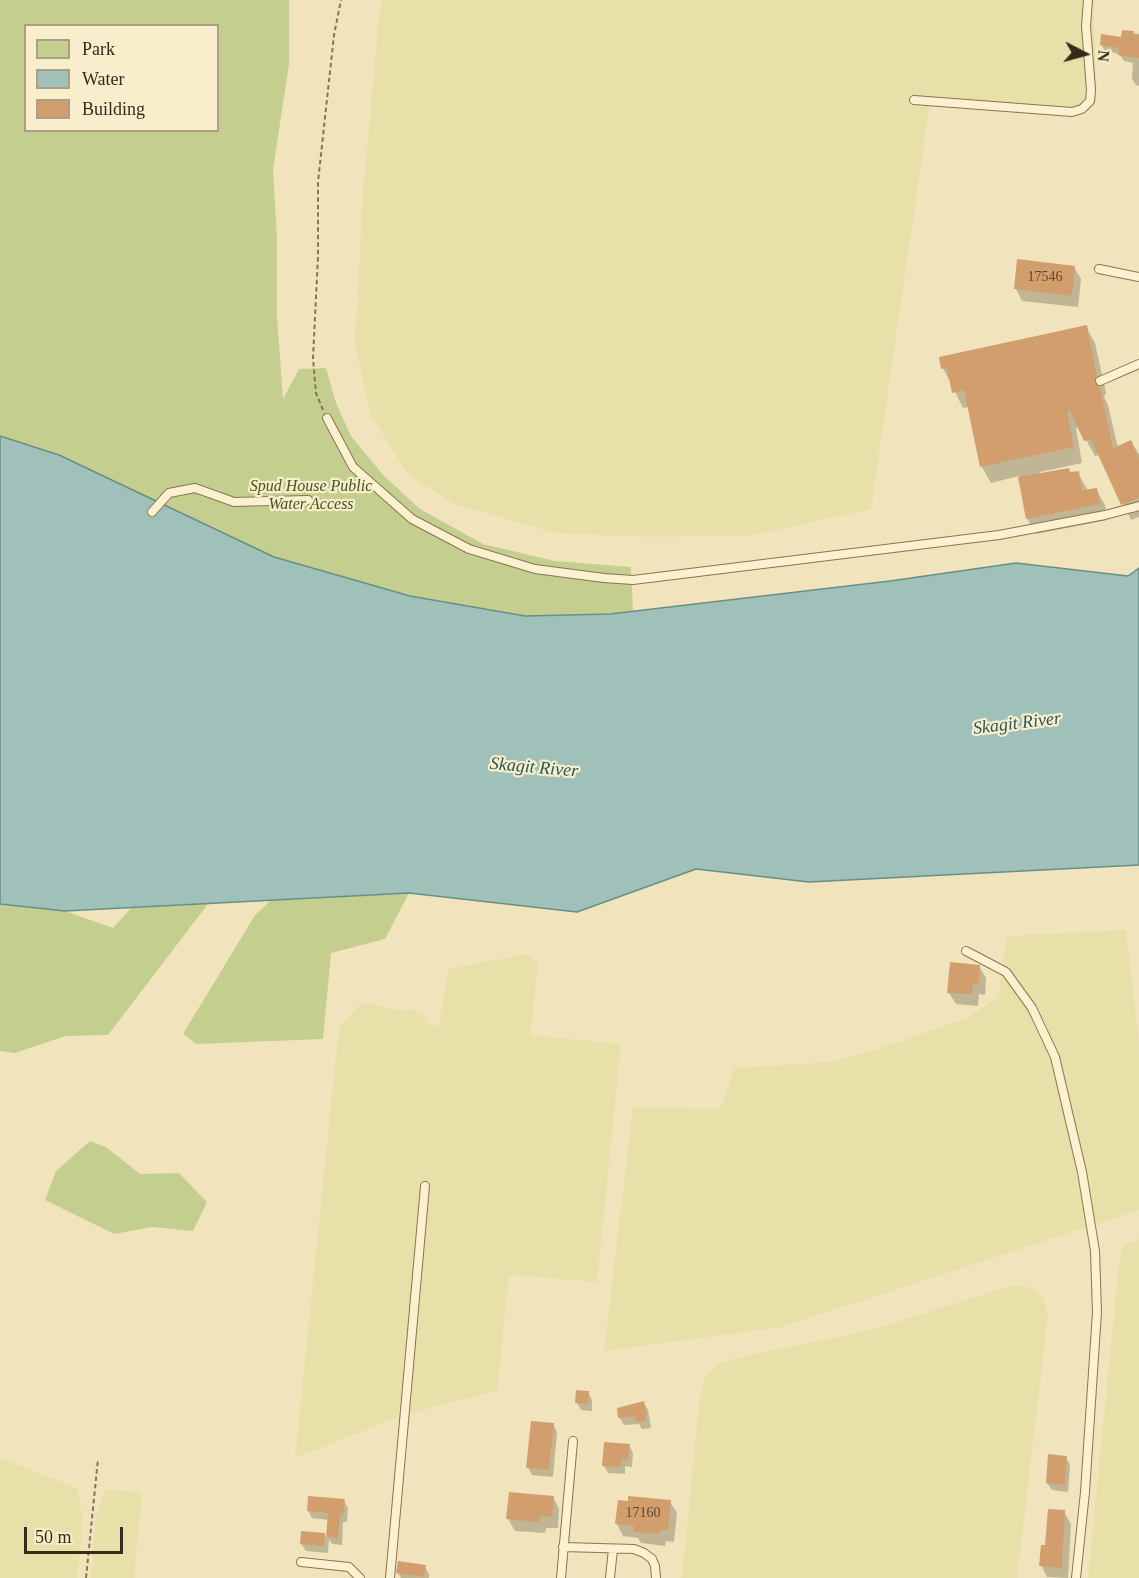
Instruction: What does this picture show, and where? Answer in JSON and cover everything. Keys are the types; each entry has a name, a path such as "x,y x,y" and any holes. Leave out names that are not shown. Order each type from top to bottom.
{"lane":[{"path":"914,100 1072,112 1082,109 1090,101 1091,90 1086,26 1088,0"},
{"path":"1099,269 1139,278"},
{"path":"1100,381 1139,364"},
{"path":"327,418 353,467 412,519 469,549 535,568 604,578 633,580 999,534 1105,515 1139,506"},
{"path":"152,512 169,493 195,488 234,502 308,500"},
{"path":"966,951 1006,972 1032,1008 1055,1057 1082,1172 1095,1251 1097,1312 1085,1492 1076,1578"},
{"path":"390,1578 425,1186"},
{"path":"561,1578 573,1441"},
{"path":"563,1547 634,1549 652,1559 656,1578"},
{"path":"610,1578 613,1549"},
{"path":"301,1562 349,1568 360,1578"}],"path":[{"path":"327,418 316,393 313,357 318,257 318,182 334,35 341,0"},
{"path":"86,1578 98,1460"}],"shaded area":[{"path":"383,0 1093,0 1097,101 1074,115 930,102 871,509 749,536 647,537 554,533 455,504 408,475 370,414 355,344 363,195 379,15"},
{"path":"1126,930 1139,1044 1139,1210 782,1327 604,1351 633,1107 720,1109 735,1068 830,1062 881,1048 965,1019 998,997 1007,936"},
{"path":"526,954 538,964 530,1035 621,1044 597,1282 509,1275 497,1390 401,1416 295,1458 339,1027 359,1005 368,1003 389,1009 413,1010 424,1015 430,1026 438,1027 449,969"},
{"path":"1139,1239 1139,1578 1088,1578 1120,1255 1125,1245"},
{"path":"1013,1285 1033,1288 1043,1298 1048,1315 1017,1578 682,1578 699,1403 705,1378 716,1365 733,1359 875,1329"},
{"path":"0,1458 77,1488 83,1520 77,1578 0,1578"},
{"path":"105,1489 142,1492 134,1578 91,1578 96,1517"}],"green space":[{"name":"Spud House Public Water Access","path":"0,0 289,0 289,64 273,170 277,239 277,316 283,399 299,369 326,368 336,403 351,436 384,476 420,509 483,544 555,561 631,567 633,611 610,614 525,616 410,596 274,557 59,455 0,436"},
{"path":"409,893 385,939 331,953 323,1039 196,1044 183,1034 255,915 270,901"},
{"path":"0,904 65,911 113,928 131,908 208,904 108,1035 66,1036 15,1053 0,1051"},
{"path":"90,1141 106,1147 140,1174 179,1173 207,1202 193,1231 152,1227 114,1234 45,1200 56,1171"}],"water":[{"name":"Skagit River","path":"0,436 59,455 274,557 410,596 525,616 610,614 890,581 1016,563 1128,576 1139,568 1139,865 809,882 696,869 577,912 409,893 65,911 0,904"}],"building":[{"path":"1122,30 1134,31 1133,35 1139,35 1139,58 1118,55 1119,48 1100,45 1101,34 1121,37"},
{"path":"1017,259 1075,266 1072,296 1014,289"},
{"path":"1087,325 1097,376 1094,383 1100,387 1113,448 1131,440 1139,458 1139,498 1121,505 1091,439 1084,441 1070,411 1067,412 1074,447 980,467 964,390 952,393 947,368 941,369 939,357"},
{"path":"1069,468 1070,472 1079,471 1082,490 1097,488 1100,504 1026,519 1018,477"},
{"path":"950,962 980,965 979,983 973,983 972,994 947,993"},
{"path":"576,1390 589,1391 588,1404 575,1403"},
{"path":"644,1401 647,1421 636,1422 635,1416 618,1418 617,1408"},
{"path":"531,1421 554,1423 549,1470 526,1468"},
{"path":"604,1442 630,1444 628,1460 622,1459 621,1467 602,1466"},
{"path":"1048,1454 1067,1456 1065,1485 1046,1483"},
{"path":"509,1492 554,1496 552,1517 540,1516 539,1522 506,1519"},
{"path":"308,1496 345,1499 343,1515 340,1515 338,1538 326,1537 328,1513 307,1511"},
{"path":"628,1496 671,1500 668,1530 660,1530 659,1534 633,1532 634,1526 615,1524 618,1500 628,1501"},
{"path":"1048,1509 1065,1510 1062,1568 1039,1566 1041,1545 1045,1545"},
{"path":"301,1531 325,1533 324,1546 300,1544"},
{"path":"398,1561 426,1565 424,1577 396,1573"}]}
